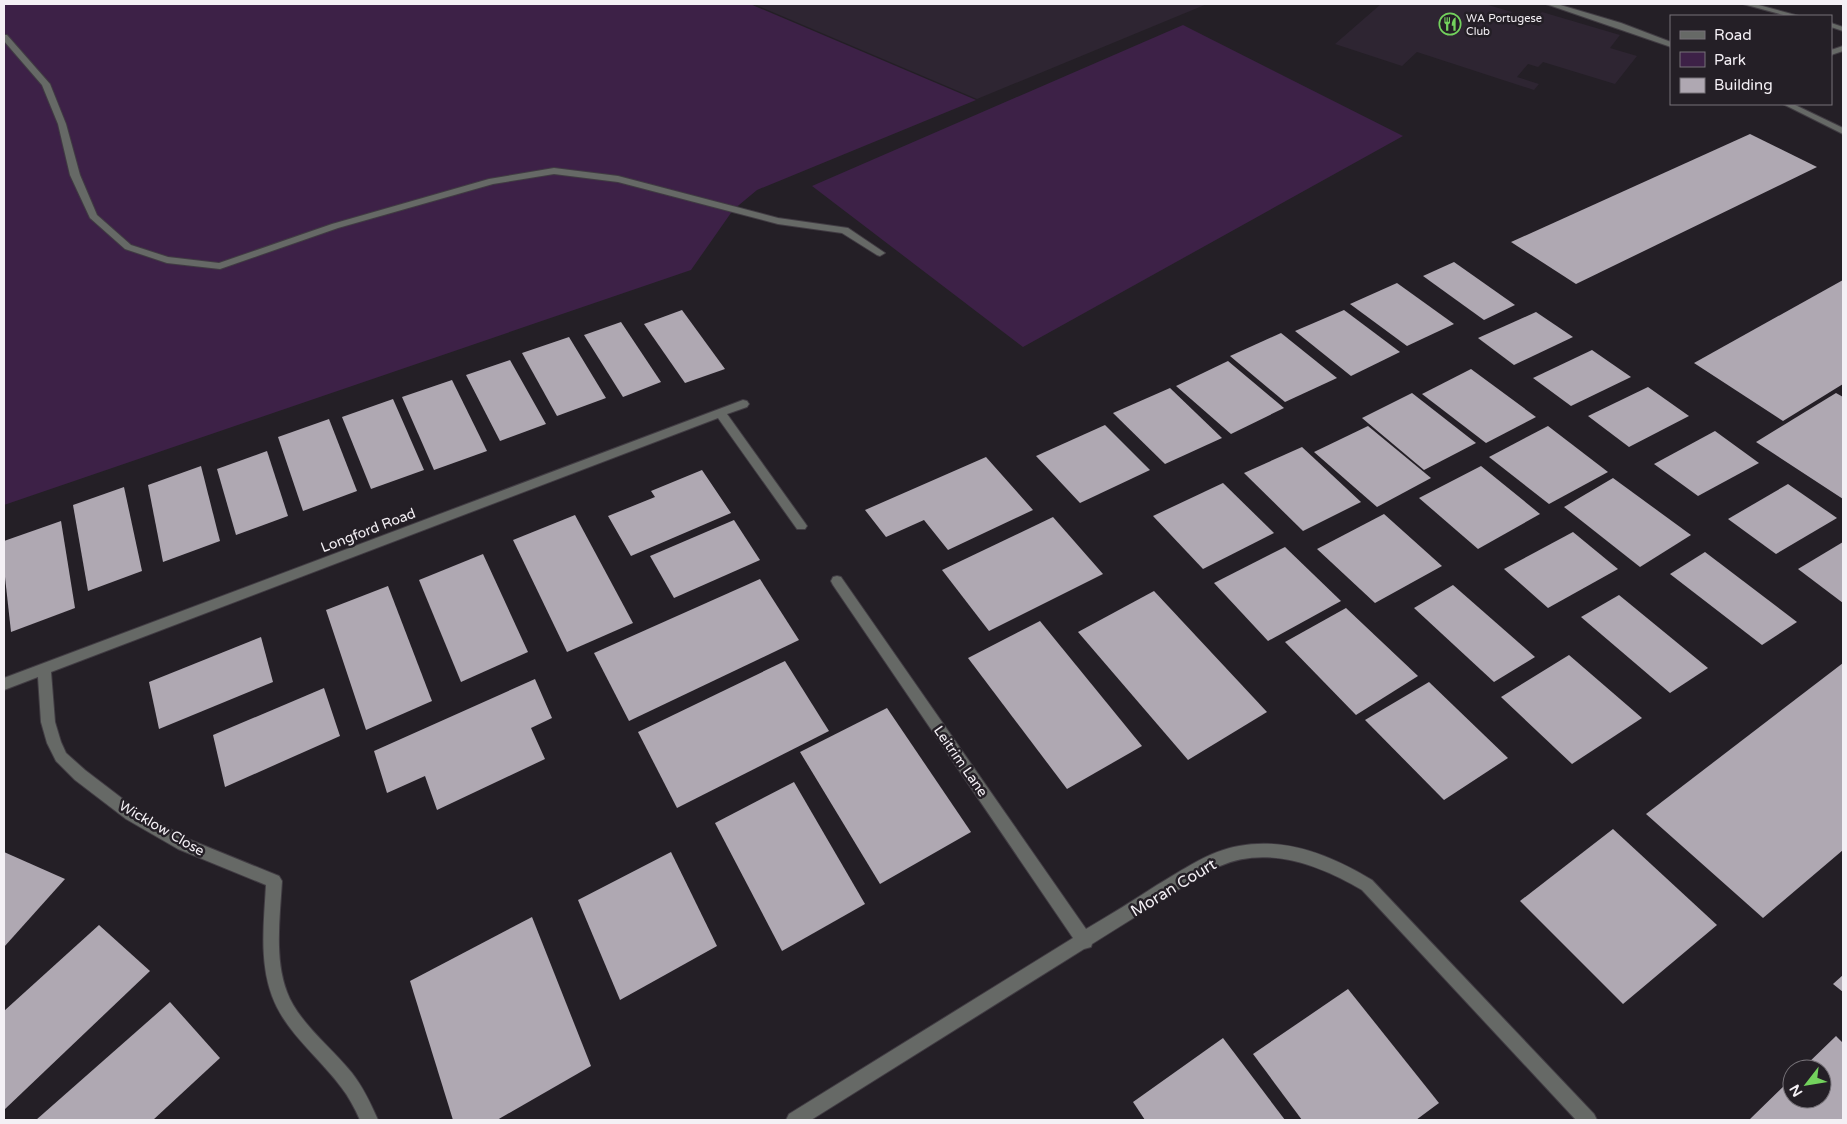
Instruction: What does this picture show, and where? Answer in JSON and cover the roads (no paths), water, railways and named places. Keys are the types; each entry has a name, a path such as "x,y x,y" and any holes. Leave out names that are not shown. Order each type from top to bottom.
{"street":[{"path":"1550,4 1618,25 1670,45"},
{"path":"1747,4 1791,15"},
{"path":"4,38 46,84 62,124 75,175 94,216 128,247 167,260 220,266 335,226 492,181 554,171 618,179 769,219 845,230 880,253"},
{"path":"1789,105 1843,131"},
{"name":"Longford Road","path":"4,684 743,404"},
{"path":"720,414 801,526"},
{"name":"Leitrim Lane","path":"837,581 1085,941"},
{"name":"Wicklow Close","path":"44,669 48,722 54,743 60,756 80,775 131,814 183,844 274,882 274,971 280,998 298,1023 349,1082 369,1120"},
{"name":"Moran Court","path":"796,1120 1192,873 1220,859 1251,852 1272,851 1297,853 1348,872 1368,885 1588,1120"}],"place":[{"name":"WA Portugese Club","path":"1450,24"}]}
